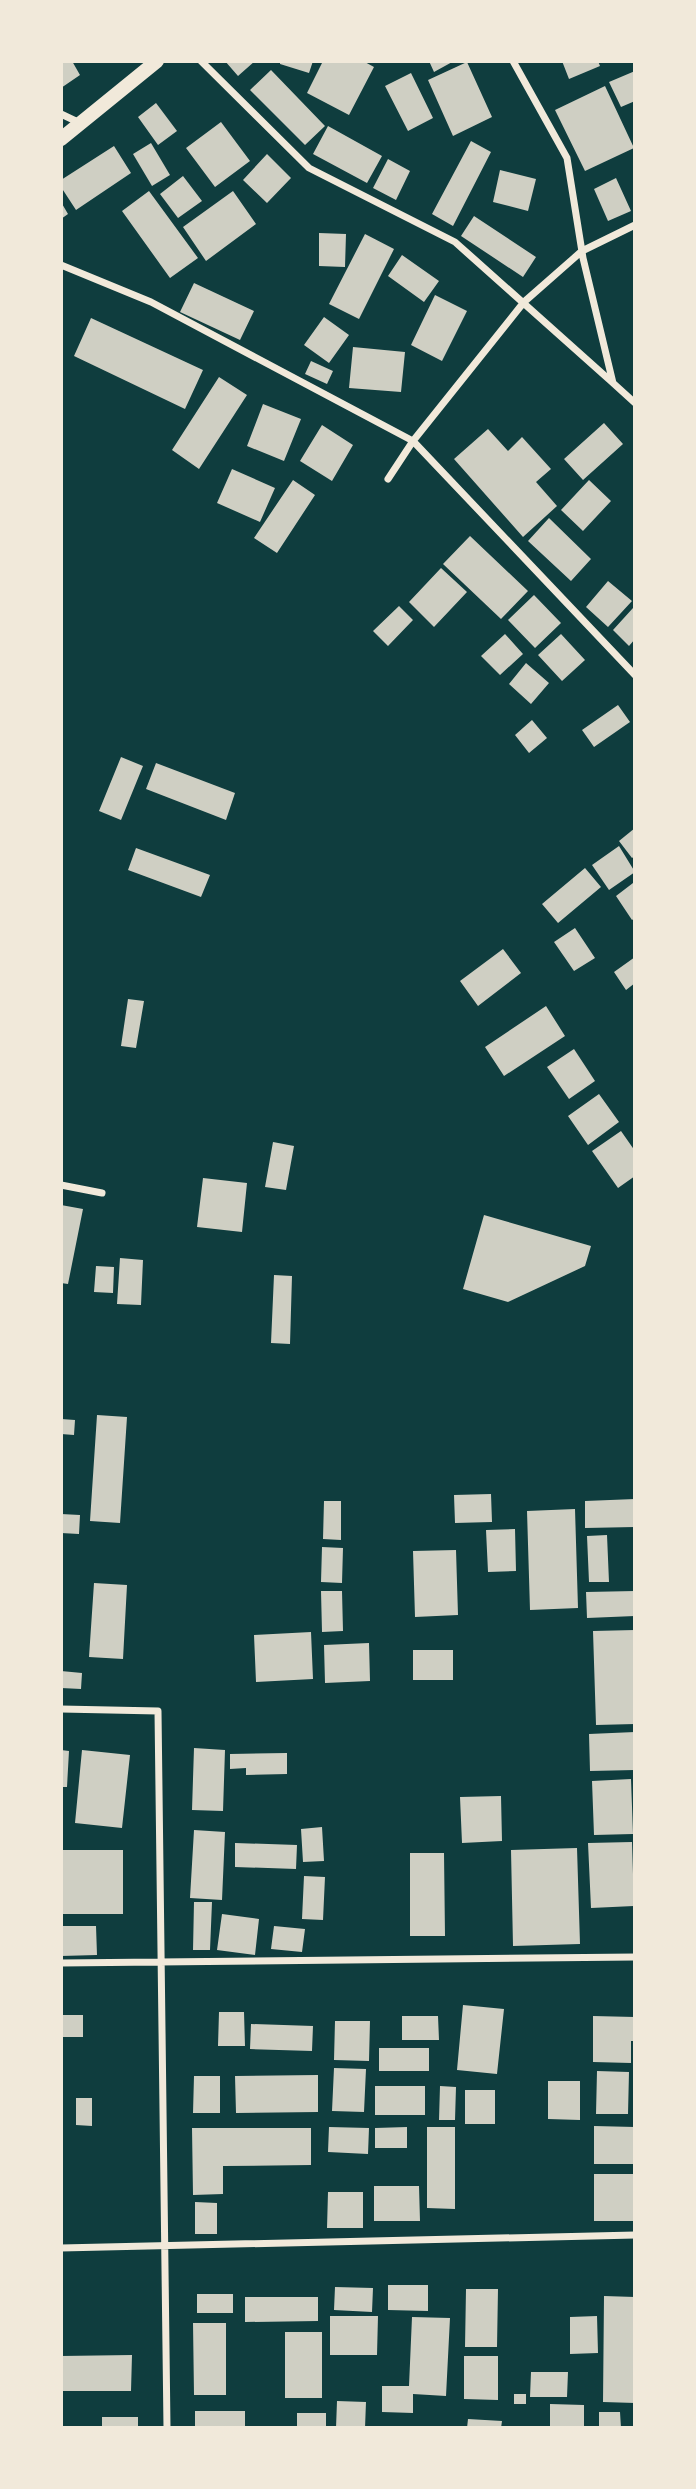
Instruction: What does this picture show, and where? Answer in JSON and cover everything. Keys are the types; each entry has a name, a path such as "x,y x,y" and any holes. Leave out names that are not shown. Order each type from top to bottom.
{"main road":[{"path":"61,139 157,61"}],"street":[{"path":"201,61 309,168 455,242 635,403"},
{"path":"513,61 567,158 582,251 613,383"},
{"path":"61,114 81,123"},
{"path":"388,479 413,441 524,302 582,251 635,225"},
{"path":"61,265 151,302 413,441 635,675"},
{"path":"61,1185 102,1193"},
{"path":"61,1709 158,1711 167,2428"},
{"path":"61,1963 635,1957"},
{"path":"61,2248 635,2235"}],"building":[{"path":"61,61 72,61 80,75 61,88"},
{"path":"225,61 255,61 238,76"},
{"path":"280,61 313,61 309,73 280,64"},
{"path":"323,61 363,61 374,67 349,115 307,93"},
{"path":"429,61 454,61 434,72"},
{"path":"562,61 598,61 600,66 569,79"},
{"path":"467,62 492,117 453,136 428,80"},
{"path":"271,70 325,126 305,145 250,90"},
{"path":"635,71 635,101 621,107 609,82"},
{"path":"411,73 433,118 408,131 385,86"},
{"path":"605,86 634,148 585,171 555,110"},
{"path":"156,103 177,131 158,145 138,117"},
{"path":"221,122 250,161 215,187 186,148"},
{"path":"328,126 382,156 367,183 313,154"},
{"path":"471,141 491,152 453,226 432,214"},
{"path":"151,143 170,175 152,186 133,154"},
{"path":"114,146 131,173 76,210 61,187 61,180"},
{"path":"267,154 291,178 267,203 243,180"},
{"path":"388,159 410,171 396,200 373,188"},
{"path":"500,170 536,179 528,211 493,202"},
{"path":"183,176 202,201 178,218 160,194"},
{"path":"616,178 631,211 608,221 594,189"},
{"path":"149,191 198,258 170,278 122,211"},
{"path":"233,191 256,224 206,261 183,227"},
{"path":"61,202 68,214 61,219"},
{"path":"474,216 536,257 523,277 461,236"},
{"path":"319,233 346,234 345,267 319,266"},
{"path":"365,234 394,249 359,319 329,304"},
{"path":"402,255 439,281 424,302 388,276"},
{"path":"194,283 254,311 240,340 180,312"},
{"path":"435,295 467,311 442,361 411,345"},
{"path":"324,317 349,335 329,363 304,345"},
{"path":"91,318 203,370 185,409 74,356"},
{"path":"353,347 405,352 401,392 349,388"},
{"path":"311,361 333,371 327,384 305,374"},
{"path":"219,377 247,395 199,469 172,450"},
{"path":"263,404 301,419 284,461 247,446"},
{"path":"604,423 623,444 583,480 564,459"},
{"path":"322,425 353,445 332,481 300,461"},
{"path":"488,429 508,451 522,437 551,469 536,482 557,506 523,537 454,459"},
{"path":"232,469 275,488 260,522 217,503"},
{"path":"293,480 315,495 277,553 254,538"},
{"path":"589,480 611,501 583,531 561,510"},
{"path":"549,518 591,559 571,581 528,541"},
{"path":"470,536 528,591 501,619 443,564"},
{"path":"441,568 467,592 434,627 409,602"},
{"path":"608,581 632,601 608,627 586,607"},
{"path":"534,595 561,623 535,648 508,620"},
{"path":"399,606 413,620 388,646 373,631"},
{"path":"633,608 635,639 629,646 613,630"},
{"path":"505,634 523,654 500,675 481,656"},
{"path":"561,634 585,660 562,681 538,655"},
{"path":"526,663 549,683 531,704 509,684"},
{"path":"618,705 630,722 594,747 582,730"},
{"path":"532,720 547,738 529,753 515,735"},
{"path":"121,757 143,766 121,820 99,811"},
{"path":"156,763 235,793 226,820 146,789"},
{"path":"635,828 635,856 632,858 619,841"},
{"path":"619,846 635,872 609,890 592,865"},
{"path":"136,848 210,875 201,897 128,870"},
{"path":"585,868 601,887 558,923 542,904"},
{"path":"633,883 635,918 632,920 616,896"},
{"path":"575,928 595,958 574,971 554,942"},
{"path":"503,949 521,973 478,1006 460,981"},
{"path":"635,957 635,983 626,990 614,972"},
{"path":"128,999 144,1001 136,1048 121,1046"},
{"path":"546,1006 565,1036 504,1076 485,1047"},
{"path":"574,1049 595,1081 569,1099 547,1067"},
{"path":"599,1094 619,1122 588,1145 568,1116"},
{"path":"621,1131 635,1151 635,1176 618,1188 592,1151"},
{"path":"273,1142 294,1146 286,1190 265,1187"},
{"path":"203,1178 247,1183 242,1232 197,1227"},
{"path":"61,1205 83,1209 68,1284 61,1283"},
{"path":"484,1215 591,1246 585,1266 508,1302 463,1289"},
{"path":"120,1258 143,1260 141,1305 117,1304"},
{"path":"96,1266 114,1267 113,1293 94,1292"},
{"path":"274,1275 292,1276 290,1344 271,1343"},
{"path":"97,1415 127,1417 120,1523 90,1521"},
{"path":"61,1419 75,1420 74,1435 61,1434"},
{"path":"491,1494 492,1522 455,1523 454,1495"},
{"path":"635,1499 635,1527 585,1528 585,1501"},
{"path":"324,1501 341,1501 341,1540 323,1539"},
{"path":"575,1509 578,1608 530,1610 527,1511"},
{"path":"61,1514 80,1515 79,1534 61,1533"},
{"path":"515,1529 516,1571 488,1572 486,1530"},
{"path":"607,1535 609,1582 589,1582 587,1536"},
{"path":"322,1547 343,1548 342,1583 321,1582"},
{"path":"456,1550 458,1615 415,1617 413,1551"},
{"path":"94,1583 127,1585 123,1659 89,1657"},
{"path":"321,1591 342,1591 343,1631 322,1632"},
{"path":"635,1591 635,1616 587,1618 586,1592"},
{"path":"635,1630 635,1724 596,1725 593,1631"},
{"path":"311,1632 313,1679 256,1682 254,1635"},
{"path":"369,1643 370,1681 325,1683 324,1645"},
{"path":"413,1650 453,1650 453,1680 413,1680"},
{"path":"61,1671 82,1673 81,1689 61,1688"},
{"path":"635,1732 635,1770 590,1771 589,1734"},
{"path":"194,1748 225,1750 223,1811 192,1810"},
{"path":"61,1750 69,1751 67,1787 61,1787"},
{"path":"82,1750 130,1755 122,1828 75,1823"},
{"path":"287,1753 287,1774 246,1775 246,1768 230,1769 230,1754"},
{"path":"631,1779 633,1834 594,1835 592,1781"},
{"path":"501,1796 502,1841 462,1843 460,1797"},
{"path":"322,1827 324,1861 303,1862 301,1829"},
{"path":"194,1830 225,1832 222,1900 190,1898"},
{"path":"632,1842 634,1906 591,1908 588,1843"},
{"path":"235,1843 297,1845 296,1869 235,1867"},
{"path":"577,1848 580,1944 513,1946 511,1850"},
{"path":"61,1850 123,1850 123,1914 61,1914"},
{"path":"410,1853 444,1853 445,1936 410,1936"},
{"path":"304,1876 325,1877 323,1920 302,1919"},
{"path":"194,1902 212,1902 210,1950 193,1950"},
{"path":"222,1914 259,1919 255,1955 217,1950"},
{"path":"61,1926 96,1926 97,1955 61,1956"},
{"path":"274,1926 305,1929 302,1952 271,1949"},
{"path":"463,2005 504,2009 497,2074 457,2070"},
{"path":"219,2012 244,2012 245,2046 218,2046"},
{"path":"61,2015 83,2015 83,2037 61,2037"},
{"path":"402,2016 438,2016 439,2040 402,2040"},
{"path":"593,2016 635,2017 631,2063 593,2062"},
{"path":"335,2021 370,2021 369,2061 334,2060"},
{"path":"251,2024 313,2026 312,2051 250,2049"},
{"path":"379,2048 429,2048 429,2071 379,2071"},
{"path":"334,2068 366,2069 364,2112 332,2111"},
{"path":"597,2071 629,2072 628,2114 596,2114"},
{"path":"318,2075 318,2112 236,2113 235,2076"},
{"path":"194,2076 220,2076 220,2113 193,2113"},
{"path":"548,2081 580,2081 580,2120 548,2119"},
{"path":"375,2086 425,2086 425,2115 375,2115"},
{"path":"440,2086 456,2087 455,2120 439,2120"},
{"path":"465,2090 495,2090 495,2124 465,2124"},
{"path":"76,2098 92,2098 92,2126 76,2125"},
{"path":"594,2126 635,2127 635,2164 594,2164"},
{"path":"329,2127 369,2128 368,2154 328,2152"},
{"path":"407,2127 407,2148 375,2148 375,2128"},
{"path":"427,2127 455,2127 455,2209 427,2208"},
{"path":"192,2128 311,2128 311,2165 223,2166 223,2194 193,2195"},
{"path":"594,2174 635,2174 635,2221 594,2221"},
{"path":"374,2186 419,2186 420,2221 374,2221"},
{"path":"328,2192 363,2192 363,2228 327,2228"},
{"path":"195,2202 217,2203 217,2234 195,2234"},
{"path":"388,2285 428,2285 428,2311 388,2310"},
{"path":"335,2287 373,2288 372,2312 334,2310"},
{"path":"466,2289 498,2289 497,2347 465,2347"},
{"path":"197,2294 233,2294 233,2313 197,2313"},
{"path":"604,2296 635,2297 635,2403 603,2402"},
{"path":"245,2297 318,2297 318,2321 245,2322"},
{"path":"330,2316 378,2316 377,2355 330,2355"},
{"path":"597,2316 598,2353 570,2354 570,2317"},
{"path":"412,2317 450,2318 446,2396 413,2394 413,2413 382,2412 382,2386 409,2386"},
{"path":"193,2323 226,2323 226,2395 194,2395"},
{"path":"285,2332 322,2332 322,2398 285,2398"},
{"path":"132,2355 131,2391 61,2391 61,2356"},
{"path":"464,2356 498,2356 498,2400 464,2399"},
{"path":"531,2372 568,2372 567,2397 530,2397"},
{"path":"514,2394 526,2394 526,2404 514,2404"},
{"path":"337,2401 366,2402 365,2428 336,2428"},
{"path":"550,2404 584,2405 584,2428 550,2428"},
{"path":"195,2411 245,2411 245,2428 195,2428"},
{"path":"599,2412 620,2412 621,2428 599,2428"},
{"path":"297,2413 326,2413 326,2428 297,2428"},
{"path":"102,2417 138,2417 138,2428 102,2428"},
{"path":"468,2419 502,2421 501,2428 467,2428"}]}
